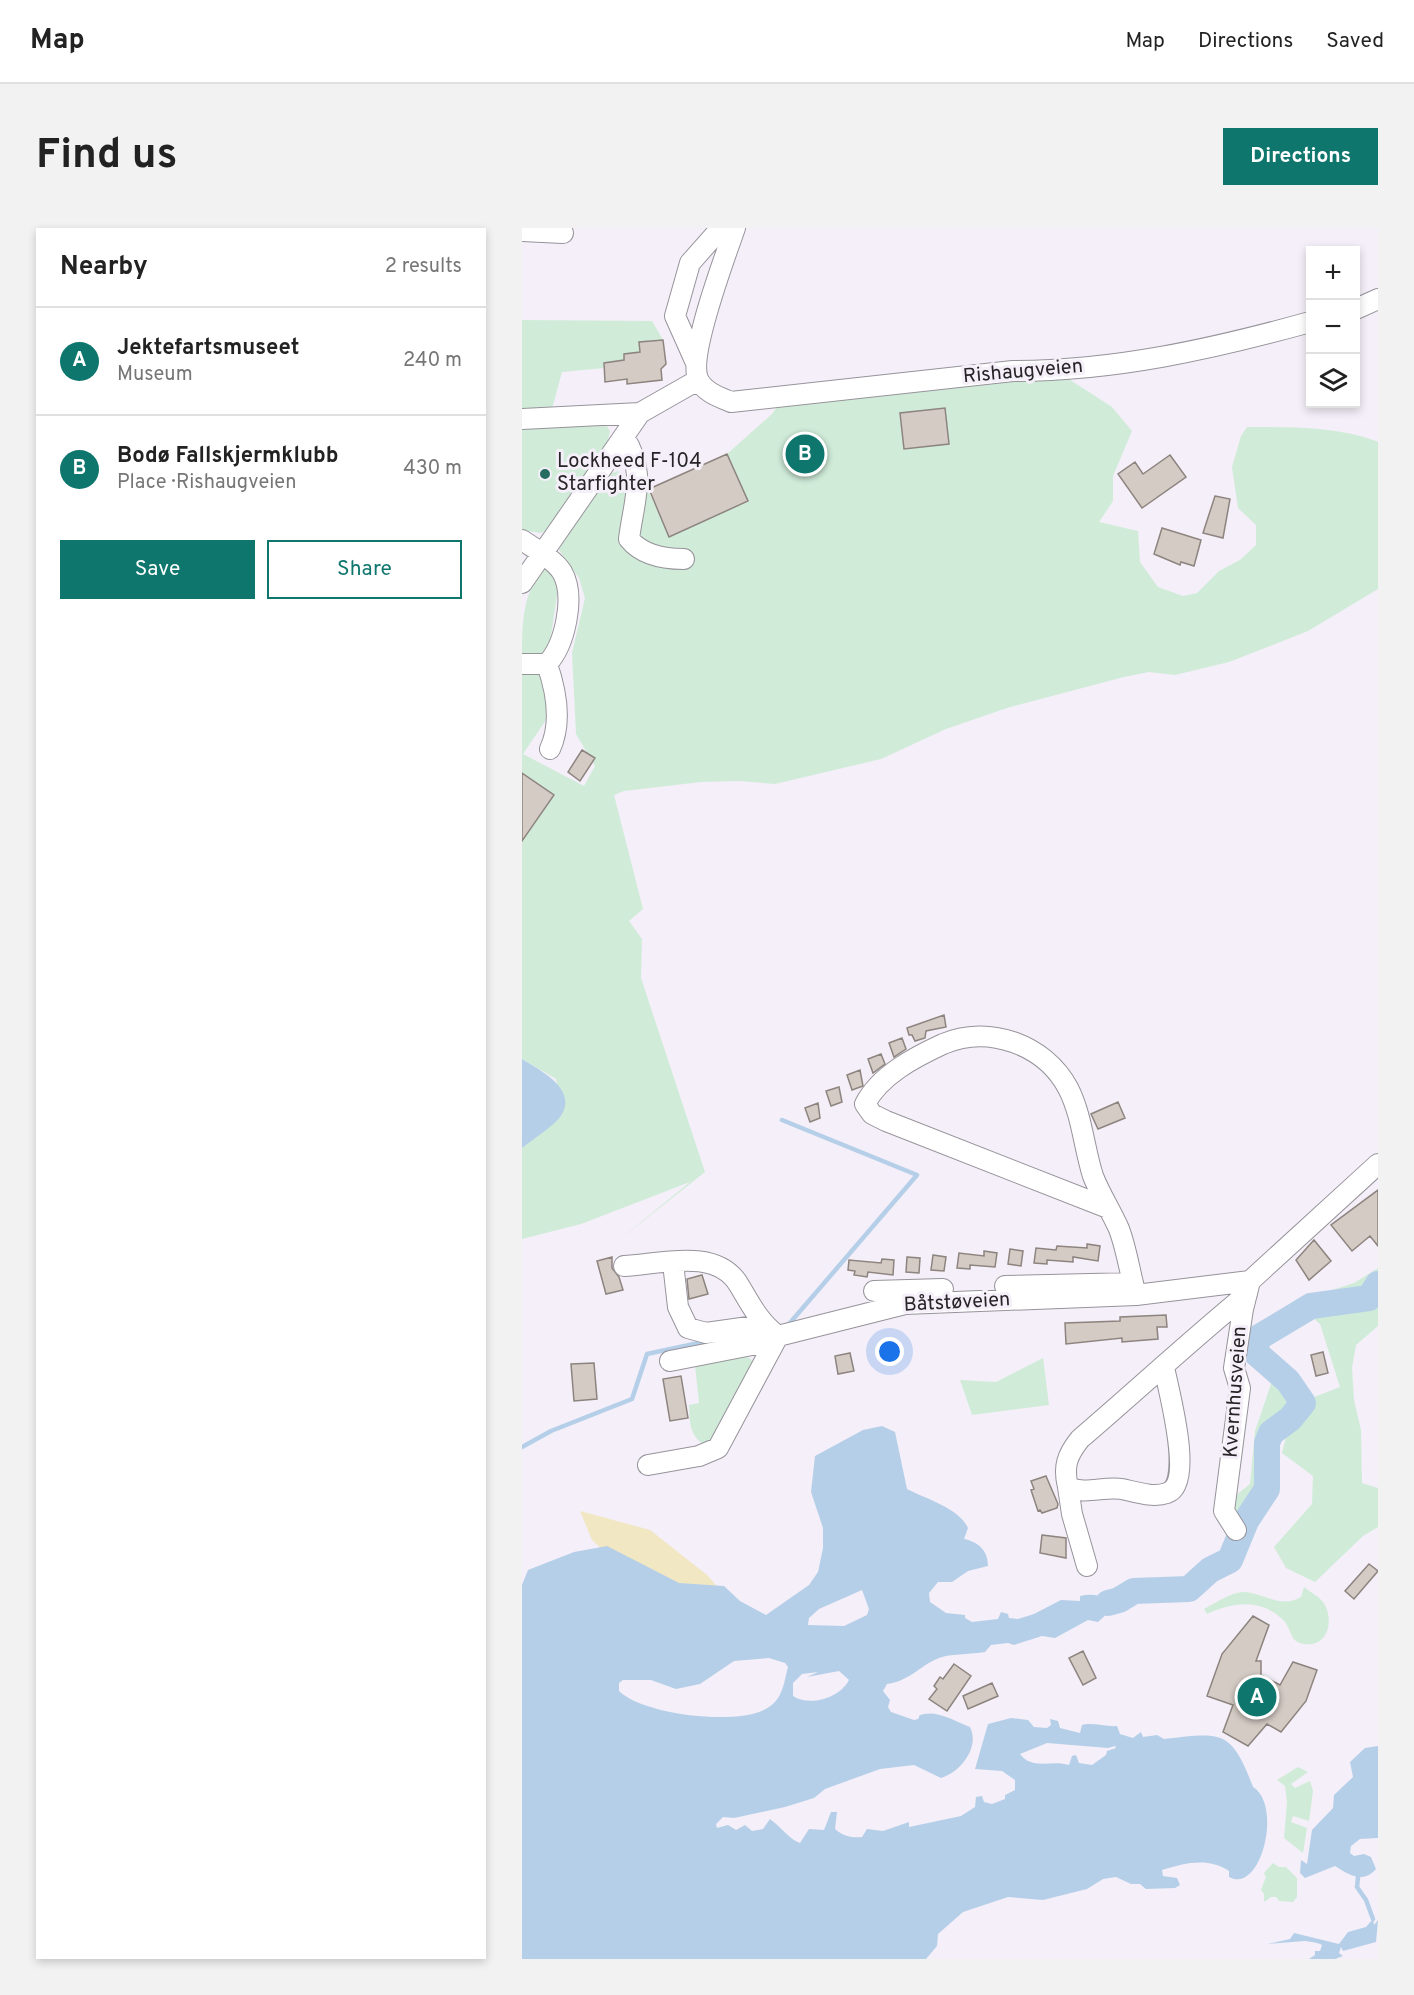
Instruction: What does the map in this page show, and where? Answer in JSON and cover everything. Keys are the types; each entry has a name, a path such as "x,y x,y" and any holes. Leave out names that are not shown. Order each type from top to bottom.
{"street":[{"path":"697,372 675,316 690,263 721,228"},
{"path":"697,372 699,342 735,228"},
{"path":"522,231 563,233"},
{"path":"1360,307 1378,298"},
{"name":"Rishaugveien","path":"697,372 711,394 731,402 1013,371 1059,371 1106,365 1218,348 1306,323"},
{"path":"522,583 640,413 697,372"},
{"path":"522,419 640,413"},
{"path":"624,437 635,455 639,473 629,538 637,549 667,559 684,559"},
{"path":"522,540 562,571 568,587 564,634 558,653 547,664 522,664"},
{"path":"547,664 553,680 557,719 550,749"},
{"path":"874,1292 1135,1289 1119,1230 1094,1177 1069,1090 1056,1068 1030,1050 992,1036 968,1037 948,1042 922,1054 892,1074 871,1092 865,1104 872,1114 1108,1208"},
{"path":"1088,1566 1072,1514 1065,1463 1075,1445 1164,1367 1179,1350 1249,1288 1378,1164"},
{"path":"624,1266 700,1260 726,1269 771,1330"},
{"path":"673,1263 678,1307 684,1323 692,1330 706,1333 771,1330"},
{"name":"Båtstøveien","path":"670,1361 767,1342 771,1330 905,1304 1135,1289 1249,1288"},
{"name":"Kvernhusveien","path":"1236,1530 1224,1510 1240,1388 1234,1368 1249,1288"},
{"path":"648,1465 699,1456 718,1448 771,1330"},
{"path":"1068,1487 1076,1491 1116,1488 1155,1495 1168,1493 1175,1488 1180,1477 1180,1454 1164,1367"}],"green space":[{"path":"522,320 652,321 663,340 639,342 640,352 624,354 624,360 605,363 604,368 562,372 552,409 522,411"},
{"path":"1064,376 1112,407 1132,431 1113,476 1113,501 1099,522 1138,531 1140,562 1158,587 1183,596 1197,593 1219,571 1240,560 1256,545 1256,525 1238,508 1232,467 1241,436 1247,427 1280,427 1344,432 1378,442 1378,589 1308,631 1229,662 1175,675 1149,672 1124,677 1007,708 946,729 881,759 775,784 739,781 701,782 624,791 614,795 643,909 629,921 642,939 641,978 705,1172 619,1240 690,1182 581,1224 522,1239 522,1148 562,1115 556,1079 522,1059 522,672 539,673 543,677 548,717 523,754 584,786 595,766 576,734 572,653 585,598 579,578 559,550 563,540 606,475 618,471 644,490 648,490 669,536 748,501 727,454 772,414 784,397"},
{"path":"595,423 606,425 610,431 608,441 552,529 540,533 522,530 522,427"},
{"path":"544,570 552,572 559,582 550,642 546,654 522,658 523,621 527,599 531,588"},
{"path":"1378,1268 1378,1326 1356,1345 1352,1368 1354,1400 1361,1430 1362,1483 1378,1488 1378,1527 1363,1536 1315,1582 1286,1568 1274,1547 1312,1504 1313,1476 1282,1453 1286,1437 1305,1418 1309,1399 1340,1387 1320,1324 1295,1302 1354,1283"},
{"path":"741,1354 751,1359 754,1367 718,1438 703,1444 695,1436 690,1422 689,1405 699,1403 695,1365"},
{"path":"1043,1358 1049,1405 972,1415 960,1380 996,1382"},
{"path":"1277,1374 1300,1402 1275,1424 1268,1434 1262,1457 1265,1489 1240,1528 1232,1512 1235,1496 1250,1484 1255,1431 1272,1381"},
{"path":"1304,1587 1323,1602 1329,1619 1323,1638 1312,1644 1296,1641 1284,1621 1257,1606 1237,1605 1207,1614 1204,1609 1239,1592 1279,1601 1294,1600 1301,1597"},
{"path":"1298,1767 1308,1772 1291,1784 1295,1788 1310,1781 1313,1791 1309,1821 1293,1816 1291,1822 1307,1828 1303,1853 1284,1838 1287,1802 1285,1786 1277,1780"},
{"path":"1273,1863 1279,1867 1286,1867 1297,1878 1297,1897 1293,1902 1279,1901 1276,1897 1271,1897 1264,1902 1264,1894 1261,1890 1266,1877 1264,1873"}],"sand":[{"path":"580,1511 650,1530 707,1575 721,1591 692,1632 592,1540"}],"water":[{"path":"522,1059 554,1080 564,1096 565,1105 562,1114 555,1122 522,1148"},
{"path":"882,1426 895,1432 907,1489 950,1510 964,1521 968,1528 964,1539 978,1545 988,1560 988,1566 968,1571 952,1582 938,1582 929,1593 930,1602 946,1613 965,1615 965,1618 972,1622 998,1619 1001,1612 1008,1614 1009,1618 1018,1619 1034,1614 1061,1600 1080,1601 1080,1596 1087,1595 1107,1600 1109,1612 1098,1622 1088,1620 1055,1638 1042,1636 1014,1645 1008,1643 991,1645 985,1652 942,1657 928,1663 910,1676 887,1684 883,1691 890,1700 888,1707 891,1712 914,1720 930,1713 947,1717 970,1727 972,1743 967,1758 948,1775 941,1778 914,1765 880,1769 825,1789 814,1798 785,1807 734,1818 723,1817 716,1824 717,1828 728,1825 736,1830 745,1825 752,1831 763,1829 770,1819 792,1839 800,1843 809,1829 824,1830 831,1812 837,1812 835,1829 844,1835 854,1837 862,1837 867,1829 883,1831 909,1822 909,1827 961,1816 975,1807 976,1797 982,1796 984,1802 992,1804 1005,1799 1005,1795 1015,1790 1015,1780 1002,1771 975,1769 988,1724 1011,1718 1028,1720 1034,1727 1047,1728 1051,1725 1050,1719 1058,1721 1060,1728 1080,1733 1082,1725 1094,1724 1117,1726 1120,1734 1133,1738 1141,1732 1143,1737 1157,1735 1164,1739 1211,1736 1230,1744 1238,1754 1253,1787 1262,1797 1266,1811 1267,1828 1259,1861 1250,1873 1240,1879 1229,1877 1229,1871 1213,1864 1196,1863 1162,1870 1163,1876 1177,1878 1180,1885 1175,1888 1146,1889 1140,1884 1131,1884 1116,1877 1103,1879 1087,1889 1043,1900 1008,1897 963,1912 938,1934 937,1946 926,1959 522,1959 522,1585 528,1570 574,1552 607,1546 679,1583 724,1586 740,1601 766,1615 809,1585 818,1572 823,1548 823,1528 811,1492 815,1456 863,1430","holes":["862,1590 869,1609 867,1615 844,1626 808,1625 809,1618 819,1609","769,1658 785,1663 788,1667 784,1684 774,1703 756,1713 716,1717 692,1716 649,1706 619,1691 619,1683 623,1680 651,1680 676,1689 700,1684 734,1661","839,1671 849,1680 839,1692 832,1696 808,1701 793,1696 793,1683 802,1674 818,1672 807,1677","1047,1743 1108,1748 1115,1746 1116,1748 1107,1751 1106,1755 1092,1765 1079,1763 1076,1755 1072,1756 1069,1765 1031,1762 1020,1754"]},
{"path":"1378,1746 1378,1838 1360,1839 1351,1846 1350,1853 1354,1856 1364,1854 1371,1857 1376,1869 1371,1874 1361,1877 1351,1875 1335,1866 1305,1878 1300,1873 1301,1860 1307,1864 1312,1830 1333,1808 1334,1795 1353,1777 1350,1762 1365,1748"},
{"path":"1373,1919 1374,1925 1378,1920 1376,1942 1343,1951 1341,1947 1339,1953 1343,1956 1335,1959 1309,1959 1315,1955 1315,1951 1320,1951 1322,1945 1316,1943 1305,1941 1268,1944 1290,1939 1294,1933 1339,1944 1348,1932 1366,1927"}],"building":[{"path":"663,340 666,364 661,369 662,380 627,384 627,379 605,382 604,363 624,360 624,354 640,352 639,342"},
{"path":"945,408 949,444 904,449 900,413"},
{"path":"821,443 823,462 790,465 788,446"},
{"path":"727,454 748,501 669,537 649,489"},
{"path":"1170,455 1186,477 1142,508 1118,474 1135,462 1143,474"},
{"path":"1215,496 1230,499 1223,538 1203,533"},
{"path":"1162,528 1201,540 1194,566 1181,562 1180,565 1154,554"},
{"path":"582,750 595,758 580,781 568,772"},
{"path":"522,773 554,795 522,841"},
{"path":"944,1015 946,1027 926,1031 925,1038 915,1041 912,1035 909,1035 907,1028"},
{"path":"902,1038 906,1049 894,1057 889,1043"},
{"path":"881,1054 885,1064 873,1073 868,1059"},
{"path":"860,1070 863,1086 852,1090 847,1075"},
{"path":"839,1087 842,1102 831,1106 826,1091"},
{"path":"1118,1102 1125,1118 1098,1129 1091,1114"},
{"path":"818,1103 820,1118 810,1122 805,1108"},
{"path":"1378,1190 1378,1246 1370,1236 1352,1251 1331,1225"},
{"path":"1314,1240 1331,1261 1309,1280 1296,1260"},
{"path":"1087,1244 1100,1246 1098,1261 1073,1257 1073,1262 1047,1260 1047,1264 1034,1263 1036,1248 1056,1250 1057,1246 1087,1248"},
{"path":"1010,1249 1023,1251 1021,1266 1008,1264"},
{"path":"984,1251 997,1253 995,1267 970,1265 970,1269 957,1268 959,1253 984,1256"},
{"path":"933,1255 946,1257 944,1271 931,1270"},
{"path":"612,1257 612,1268 619,1277 623,1290 606,1294 597,1261"},
{"path":"907,1257 920,1258 919,1273 906,1272"},
{"path":"882,1259 894,1260 893,1275 868,1272 867,1277 854,1275 855,1271 848,1270 849,1260 881,1263"},
{"path":"702,1275 708,1294 689,1299 687,1279"},
{"path":"1166,1315 1167,1327 1157,1327 1158,1339 1122,1342 1122,1338 1066,1344 1065,1323 1120,1321 1120,1317"},
{"path":"1323,1352 1328,1373 1316,1376 1311,1355"},
{"path":"850,1353 854,1371 838,1374 835,1356"},
{"path":"594,1363 597,1399 574,1401 571,1364"},
{"path":"681,1376 688,1418 670,1421 663,1379"},
{"path":"1046,1476 1058,1504 1057,1508 1042,1513 1038,1511 1031,1490 1034,1489 1031,1481"},
{"path":"1042,1535 1066,1538 1066,1558 1040,1553"},
{"path":"1369,1564 1378,1571 1354,1599 1345,1591"},
{"path":"1253,1616 1269,1625 1256,1661 1261,1661 1261,1675 1280,1685 1293,1662 1317,1670 1306,1701 1281,1732 1267,1724 1248,1746 1223,1732 1233,1705 1207,1696 1222,1654"},
{"path":"1083,1651 1096,1678 1083,1685 1069,1658"},
{"path":"954,1664 971,1676 947,1711 929,1699 937,1689 934,1686 940,1677 943,1679"},
{"path":"992,1683 998,1696 968,1709 963,1696"}],"waterway":[{"path":"782,1120 917,1175 789,1324"},
{"path":"1108,1603 1119,1600 1134,1591 1189,1589 1210,1570 1230,1560 1246,1521 1267,1489 1267,1443 1271,1433 1290,1419 1303,1403 1288,1381 1257,1354 1256,1339 1311,1306 1369,1298 1378,1284"},
{"path":"522,1447 551,1431 632,1399 647,1354 708,1341"},
{"path":"1358,1877 1357,1887 1366,1900 1373,1919"}],"place":[{"name":"Bodø Fallskjermklubb","path":"805,454"},
{"name":"Lockheed F-104 Starfighter","path":"545,474"},
{"name":"Jektefartsmuseet","path":"1257,1697"}]}
